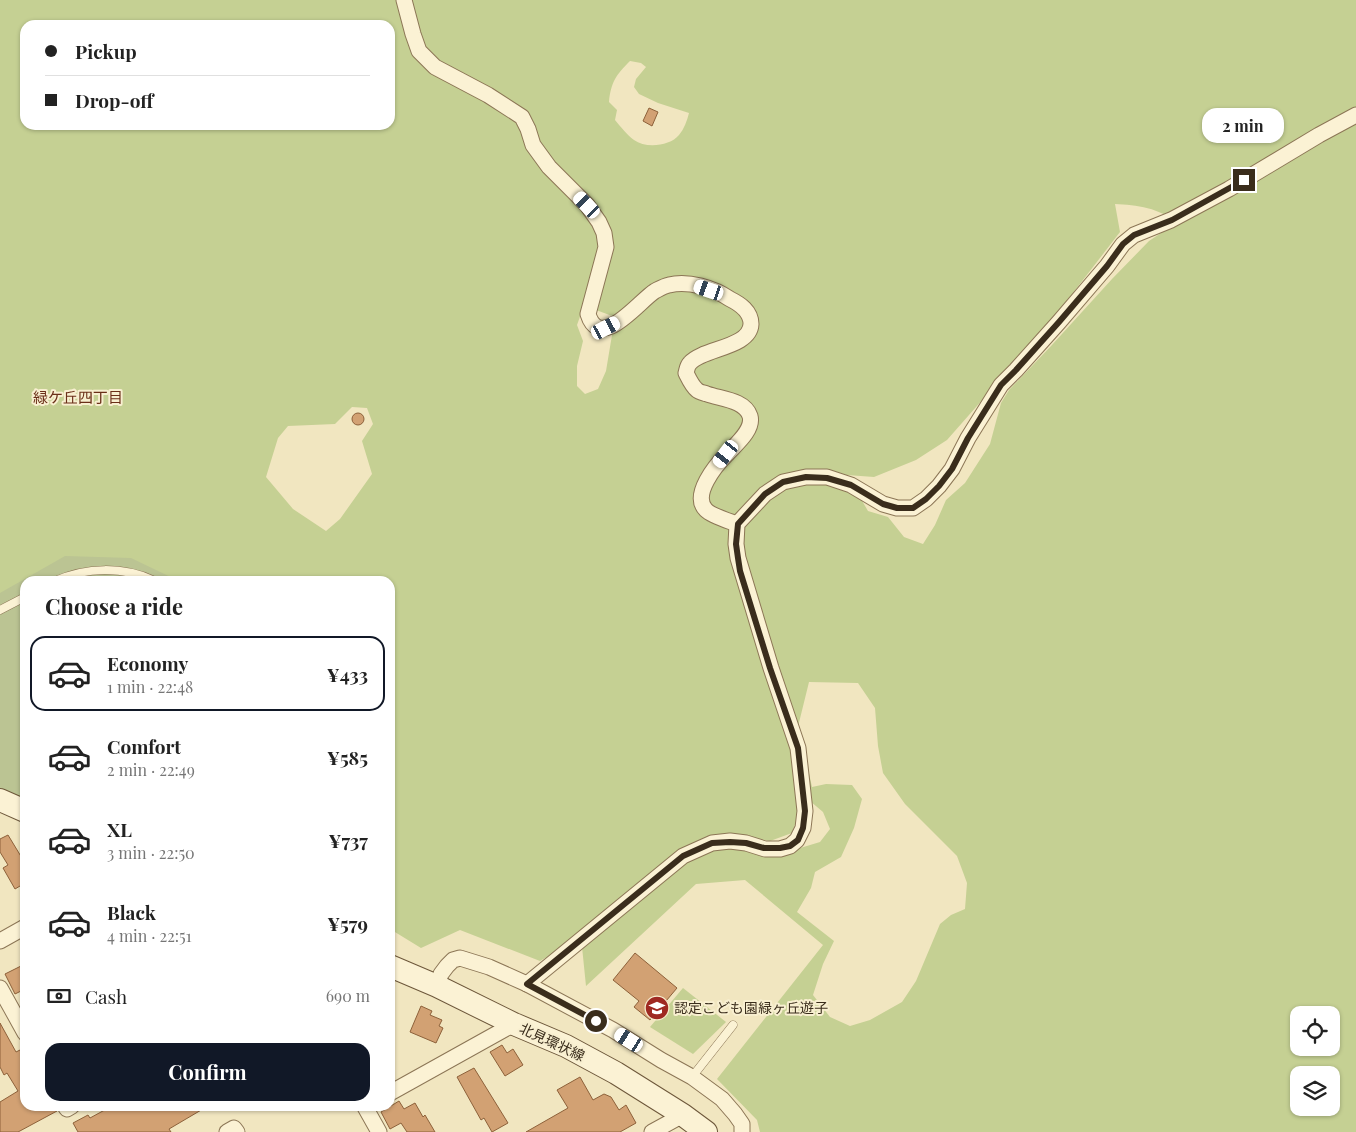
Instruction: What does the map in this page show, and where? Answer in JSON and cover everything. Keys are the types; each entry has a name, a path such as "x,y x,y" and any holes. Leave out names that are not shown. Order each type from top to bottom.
{"main road":[{"name":"北見環状線","path":"395,968 437,986 514,1024 566,1046 616,1073 683,1115 706,1132"}],"street":[{"path":"404,0 419,51 435,67 488,95 522,117 533,145 549,167 568,184 599,222 604,234 606,247 588,314 591,323 598,328 606,328 632,313 654,291 668,285 681,283 694,284 724,295 742,305 750,315 751,325 747,335 736,342 695,359 688,364 686,373 697,390 739,403 747,409 751,418 750,426 742,439 726,454 711,474 705,483 701,495 701,502 705,510 738,524"},
{"path":"527,984 683,856 712,843 746,843 764,848 780,848 790,846 798,840 803,828 805,811 798,748 770,668 740,571 736,544 738,524 765,494 783,482 806,477 827,478 851,485 883,504 897,508 913,508 926,499 939,486 952,469 968,438 1001,385 1059,322 1107,266 1123,244 1134,235 1172,220 1229,189 1356,115"},
{"path":"0,941 20,930"},
{"path":"437,986 446,966 453,960 460,958 489,967 527,984 613,1030 692,1077 722,1099 736,1114 742,1124 742,1132"},
{"path":"0,988 5,1007 20,1026"},
{"path":"395,1090 514,1024"},
{"path":"367,1111 379,1132"},
{"path":"652,1132 683,1115"},
{"path":"226,1132 234,1128 237,1132"}],"lane":[{"path":"66,576 110,570 125,571 144,576"},
{"path":"0,610 20,600"},
{"path":"692,1077 733,1025"}],"green space":[{"path":"0,0 1356,0 1356,1132 760,1132 757,1120 717,1079 823,945 745,880 696,884 586,986 581,937 540,961 460,930 421,948 395,932 395,576 20,576 20,584 0,596","holes":["630,61 641,63 646,67 636,79 634,87 639,94 658,103 689,113 684,128 679,135 664,144 645,145 634,140 615,120 617,110 609,102 611,89 621,70","1115,204 1140,206 1163,214 1176,223 1149,241 1009,390 1001,403 990,444 965,483 946,500 935,525 923,544 904,537 888,517 868,511 847,475 874,477 916,460 947,440 1049,324 1120,232","596,310 615,317 606,371 598,389 585,394 577,386 577,366 583,341 577,325 582,311","352,407 367,408 373,424 362,441 372,474 340,519 326,531 293,509 266,477 278,438 288,426 335,424","809,682 858,683 875,708 878,746 883,773 905,804 957,856 967,883 965,909 951,915 940,924 916,981 902,1002 870,1020 850,1026 830,1017 813,995 823,964 834,941 797,912 811,888 815,872 841,857 854,828 862,799 852,785 826,784 812,787 808,769 793,747","810,801 823,812 830,829 820,842 787,852 748,837 770,841 792,833 799,813"]},
{"path":"65,556 131,558 169,576 30,576"},
{"path":"20,582 20,797 0,788 0,593"},
{"path":"683,988 726,1022 693,1054 650,1027"}],"building":[{"path":"649,108 658,112 652,126 643,121"},
{"path":"360,413 363,414 363,424 356,425 353,424 352,417 353,414"},
{"path":"8,835 20,855 20,886 15,889 3,868 8,865 0,852 0,839"},
{"path":"635,953 677,988 650,1020 634,1007 639,1001 613,980"},
{"path":"20,966 20,992 15,994 5,974"},
{"path":"421,1006 432,1011 430,1015 442,1020 439,1026 443,1028 436,1043 410,1032"},
{"path":"0,1023 16,1052 20,1050 20,1111 57,1111 18,1132 0,1132 0,1102 18,1091 7,1073 4,1075 0,1067"},
{"path":"502,1045 507,1053 513,1049 523,1065 505,1076 490,1052"},
{"path":"474,1068 508,1123 492,1132 484,1118 481,1120 457,1077"},
{"path":"580,1077 593,1100 604,1094 611,1097 619,1110 626,1105 636,1123 620,1132 526,1132 568,1108 557,1090"},
{"path":"399,1101 404,1109 415,1103 435,1132 407,1132 401,1123 390,1129 381,1112 395,1111 395,1103"},
{"path":"103,1111 200,1111 169,1129 171,1132 78,1132 73,1123 88,1115 90,1118"}],"place":[{"name":"認定こども園緑ヶ丘遊子","path":"657,1008"}],"district":[{"name":"緑ケ丘四丁目","path":"78,398"}],"route":[{"path":"596,1021 527,984 683,856 712,843 746,843 764,848 790,846 798,840 803,828 805,811 798,748 770,668 740,571 736,544 738,524 765,494 783,482 806,477 827,478 851,485 883,504 897,508 913,508 926,499 952,469 968,438 1001,385 1059,322 1107,266 1123,244 1134,235 1172,220 1244,180"}]}
